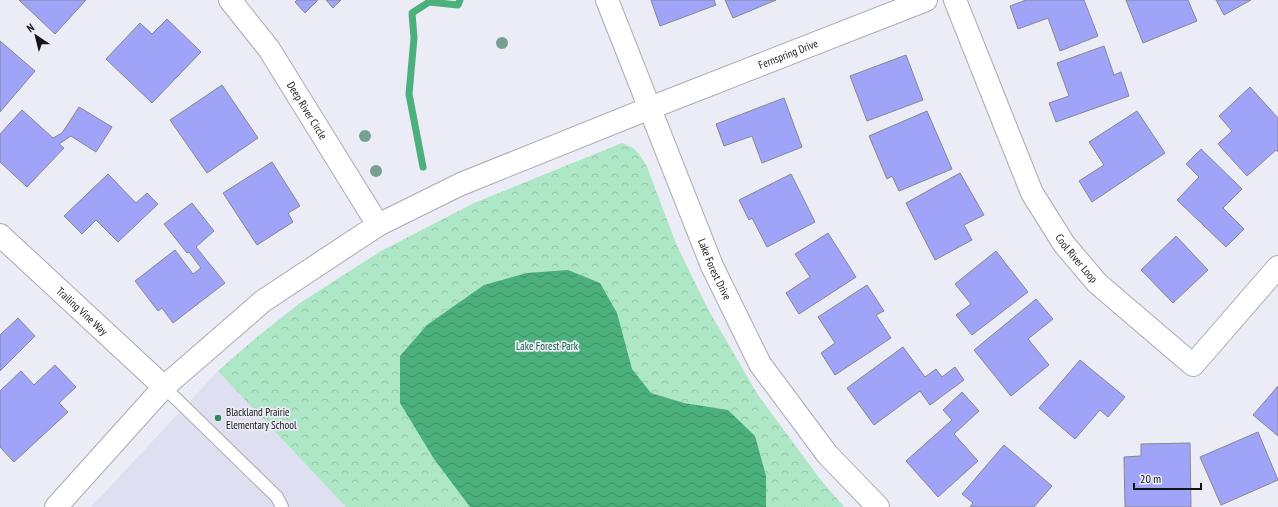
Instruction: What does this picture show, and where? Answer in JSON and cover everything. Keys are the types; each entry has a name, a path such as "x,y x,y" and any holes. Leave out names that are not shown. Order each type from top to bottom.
{"street":[{"name":"Deep River Circle","path":"230,0 269,49 378,225"},
{"name":"Lake Forest Drive","path":"607,0 712,266 760,364 827,454 878,507"},
{"name":"Fernspring Drive","path":"56,507 164,387 263,301 378,225 461,184 926,0"},
{"name":"Cool River Loop","path":"955,0 1032,193 1064,244 1097,284 1193,365 1278,267"},
{"name":"Trailing Vine Way","path":"0,235 164,387"}],"lane":[{"path":"164,387 277,497 282,507"}],"shaded area":[{"name":"Blackland Prairie Elementary School","path":"218,371 308,466 346,507 91,507"}],"green space":[{"name":"Lake Forest Park","path":"622,143 631,147 637,152 647,167 677,246 709,311 758,395 820,479 844,507 346,507 218,371 257,337 300,303 381,251 474,203"}],"water":[{"path":"568,270 600,283 617,313 632,369 651,393 684,403 728,410 755,436 766,476 766,507 470,507 434,459 400,403 400,356 427,325 484,285 527,273"}],"building":[{"path":"19,0 86,0 55,34"},
{"path":"297,0 318,0 305,13 295,2"},
{"path":"326,0 341,0 333,8"},
{"path":"651,0 714,0 716,5 660,26"},
{"path":"725,0 776,0 733,18"},
{"path":"1026,0 1084,0 1098,36 1060,51 1048,18 1018,29 1010,6"},
{"path":"1126,0 1188,0 1197,21 1143,43"},
{"path":"1216,0 1251,0 1224,15"},
{"path":"167,19 201,52 152,103 106,59 140,23 152,34"},
{"path":"0,41 35,71 0,112"},
{"path":"1104,46 1114,75 1121,72 1129,96 1056,122 1049,103 1069,96 1057,63"},
{"path":"906,55 923,100 867,121 850,76"},
{"path":"222,85 258,138 207,173 170,120"},
{"path":"1250,87 1278,118 1278,152 1276,150 1247,176 1218,144 1232,131 1219,116"},
{"path":"784,98 802,147 762,163 752,136 724,146 716,124"},
{"path":"79,107 112,127 96,152 71,136 59,144 64,148 27,187 0,162 0,134 22,110 53,138 62,133"},
{"path":"927,111 952,169 899,191 892,176 887,179 869,136"},
{"path":"1137,111 1165,153 1092,202 1079,181 1104,165 1089,142"},
{"path":"1201,149 1242,189 1223,208 1244,229 1226,247 1177,200 1199,177 1186,164"},
{"path":"272,162 300,206 288,213 293,222 257,245 223,193"},
{"path":"960,173 984,215 964,225 972,240 935,260 906,203"},
{"path":"108,174 136,203 147,193 158,204 118,242 96,220 82,234 64,216"},
{"path":"791,174 815,222 767,247 752,218 749,220 739,200"},
{"path":"192,203 214,231 196,247 225,283 173,323 162,308 158,311 135,281 175,250 193,274 201,268 164,224"},
{"path":"828,233 856,277 799,314 786,293 810,277 795,254"},
{"path":"1176,236 1208,270 1173,303 1141,270"},
{"path":"996,251 1028,292 972,335 956,315 971,304 955,284"},
{"path":"867,285 884,311 876,315 891,338 835,375 821,353 835,343 818,317"},
{"path":"1036,299 1053,319 1028,339 1049,365 1011,396 974,350"},
{"path":"18,318 35,336 0,371 0,335"},
{"path":"903,347 925,377 936,369 942,377 955,367 964,380 930,405 920,391 874,425 847,388"},
{"path":"1080,360 1125,397 1108,417 1100,410 1075,439 1039,408"},
{"path":"55,365 76,387 59,403 68,412 14,462 0,447 0,391 21,371 34,385"},
{"path":"1278,386 1278,436 1253,415"},
{"path":"962,392 979,411 954,434 978,461 938,497 906,461 952,420 943,410"},
{"path":"1258,432 1278,480 1221,505 1200,457"},
{"path":"1190,443 1191,507 1125,507 1124,457 1141,456 1141,444"},
{"path":"1004,445 1052,486 1034,507 970,507 973,503 962,494"}],"waterway":[{"path":"423,167 409,94 414,38 412,13 429,2 458,5 460,0"}],"place":[{"name":"Blackland Prairie Elementary School","path":"218,418"}]}
